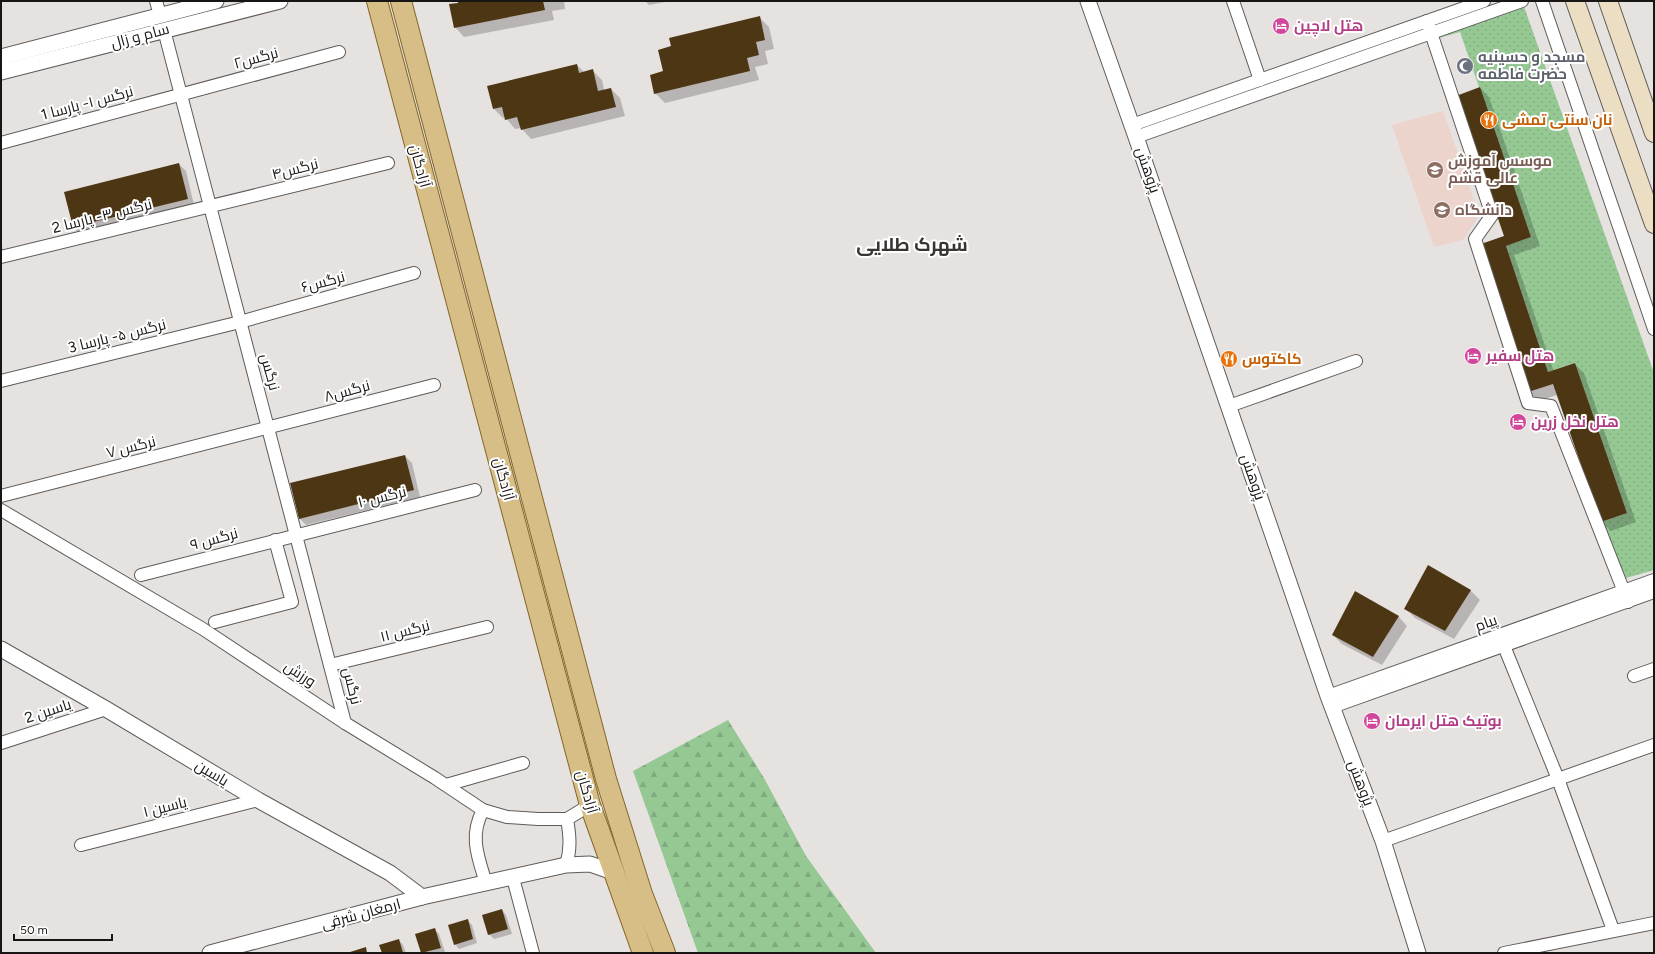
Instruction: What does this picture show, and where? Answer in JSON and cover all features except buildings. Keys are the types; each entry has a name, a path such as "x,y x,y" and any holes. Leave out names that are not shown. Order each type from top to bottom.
{"main road":[{"name":"آزادگان","path":"376,1 590,805 643,953"},
{"name":"آزادگان","path":"401,1 606,779 642,894 665,953"},
{"path":"1576,1 1654,224"},
{"path":"1608,1 1654,133"},
{"path":"428,196 451,190"}],"street":[{"name":"سام و زال","path":"1,57 158,8 216,1"},
{"name":"سام و زال","path":"1,72 280,1"},
{"name":"پژوهش","path":"1088,1 1330,701 1383,841 1418,953"},
{"path":"1233,1 1260,80"},
{"path":"1134,131 1260,80 1484,1"},
{"path":"1134,131 1431,33 1522,1"},
{"path":"1542,1 1654,329"},
{"path":"158,8 164,30"},
{"path":"1427,21 1492,215 1474,239 1528,403 1551,406 1626,596"},
{"name":"نرگس","path":"164,30 345,724"},
{"name":"نرگس۲","path":"181,94 339,52"},
{"name":"نرگس ۱- پارسا 1","path":"1,143 181,94"},
{"name":"نرگس۴","path":"210,206 388,163"},
{"name":"نرگس ۳- پارسا 2","path":"1,258 210,206"},
{"name":"نرگس۶","path":"240,322 414,273"},
{"name":"نرگس ۵- پارسا 3","path":"1,381 240,322"},
{"path":"1229,406 1356,361"},
{"name":"نرگس۸","path":"268,429 434,385"},
{"name":"نرگس ۷","path":"1,496 268,429"},
{"name":"نرگس ۱۰","path":"296,535 475,490"},
{"name":"ورزش","path":"1,510 203,630 345,724 446,785 483,810 507,816 567,820"},
{"name":"نرگس ۹","path":"141,575 296,535"},
{"path":"215,622 292,602 275,540"},
{"name":"پیام","path":"1330,701 1504,646 1626,596 1654,580"},
{"name":"پیام","path":"1330,701 1626,596 1654,592"},
{"name":"نرگس ۱۱","path":"330,665 487,627"},
{"path":"1504,646 1558,779 1613,930"},
{"name":"یاسین","path":"1,649 106,709 258,800 390,873 422,897"},
{"path":"1634,676 1654,669"},
{"name":"یاسین 2","path":"1,743 106,709"},
{"path":"1383,841 1654,744"},
{"path":"446,785 523,763"},
{"name":"یاسین ۱","path":"80,845 258,800"},
{"path":"566,865 570,853 567,820 590,805"},
{"path":"483,810 478,820 475,847 486,884"},
{"name":"ارمغان شرقی","path":"210,953 422,897 566,865 590,864 613,872"},
{"path":"513,878 533,953"},
{"path":"1504,953 1654,923"}],"shaded area":[{"name":"موسس آموزش عالی قشم","path":"1443,111 1479,215 1463,240 1434,247 1392,125"}],"green space":[{"path":"1522,1 1654,373 1654,570 1626,578 1601,522 1627,513 1575,363 1548,372 1506,246 1531,237 1460,32 1439,38 1437,28"},
{"path":"728,720 764,778 806,856 876,953 698,953 633,771"}],"place":[{"name":"هتل لاچین","path":"1281,26"},
{"name":"مسجد و حسینیه حضرت فاطمه","path":"1465,66"},
{"name":"نان سنتی تمشی","path":"1489,120"},
{"name":"موسس آموزش عالی قشم","path":"1435,170"},
{"name":"دانشگاه","path":"1442,210"},
{"name":"هتل سفیر","path":"1473,356"},
{"name":"کاکتوس","path":"1229,359"},
{"name":"هتل نخل زرین","path":"1518,422"},
{"name":"بوتیک هتل ایرمان","path":"1372,721"}],"district":[{"name":"شهرک طلایی","path":"912,244"}]}
